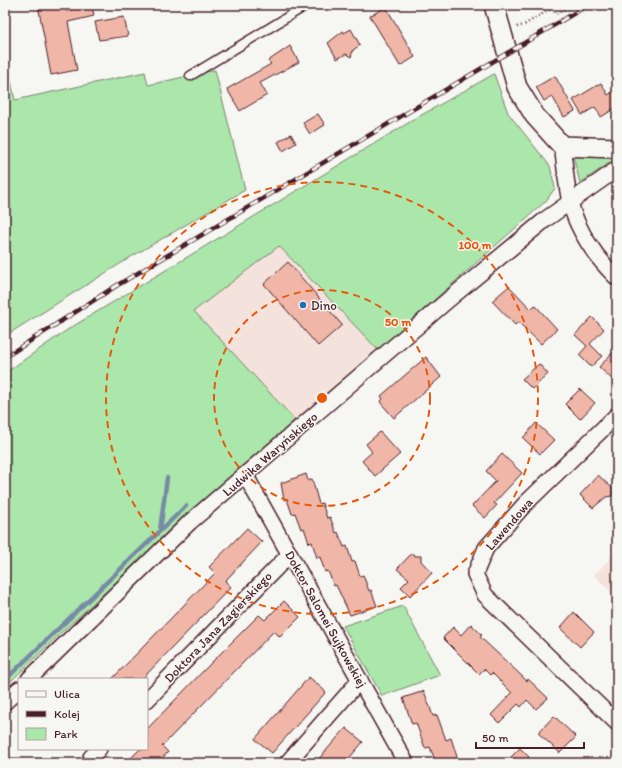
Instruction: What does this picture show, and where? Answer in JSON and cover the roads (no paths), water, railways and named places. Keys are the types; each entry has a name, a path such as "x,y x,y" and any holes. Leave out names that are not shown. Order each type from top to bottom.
{"street":[{"path":"494,5 517,87 535,116 562,146 570,201 578,224 602,263 617,278"},
{"path":"562,146 617,148"},
{"name":"Ludwika Waryńskiego","path":"30,678 190,522 448,300 570,201 617,169"},
{"name":"Lawendowa","path":"617,416 525,504 486,548 475,574 485,594 617,723"},
{"name":"Doktor Salomei Sujkowskiej","path":"244,476 248,480 290,554 406,763"},
{"name":"Doktora Jana Zagierskiego","path":"148,699 290,554"},
{"path":"288,763 360,680"},
{"path":"5,702 18,689"}],"lane":[{"path":"190,76 307,5"}],"waterway":[{"path":"160,530 167,478"},
{"path":"5,680 186,506"}],"railway":[{"path":"5,357 116,286 588,5"}],"place":[{"name":"Dino","path":"303,305"}]}
